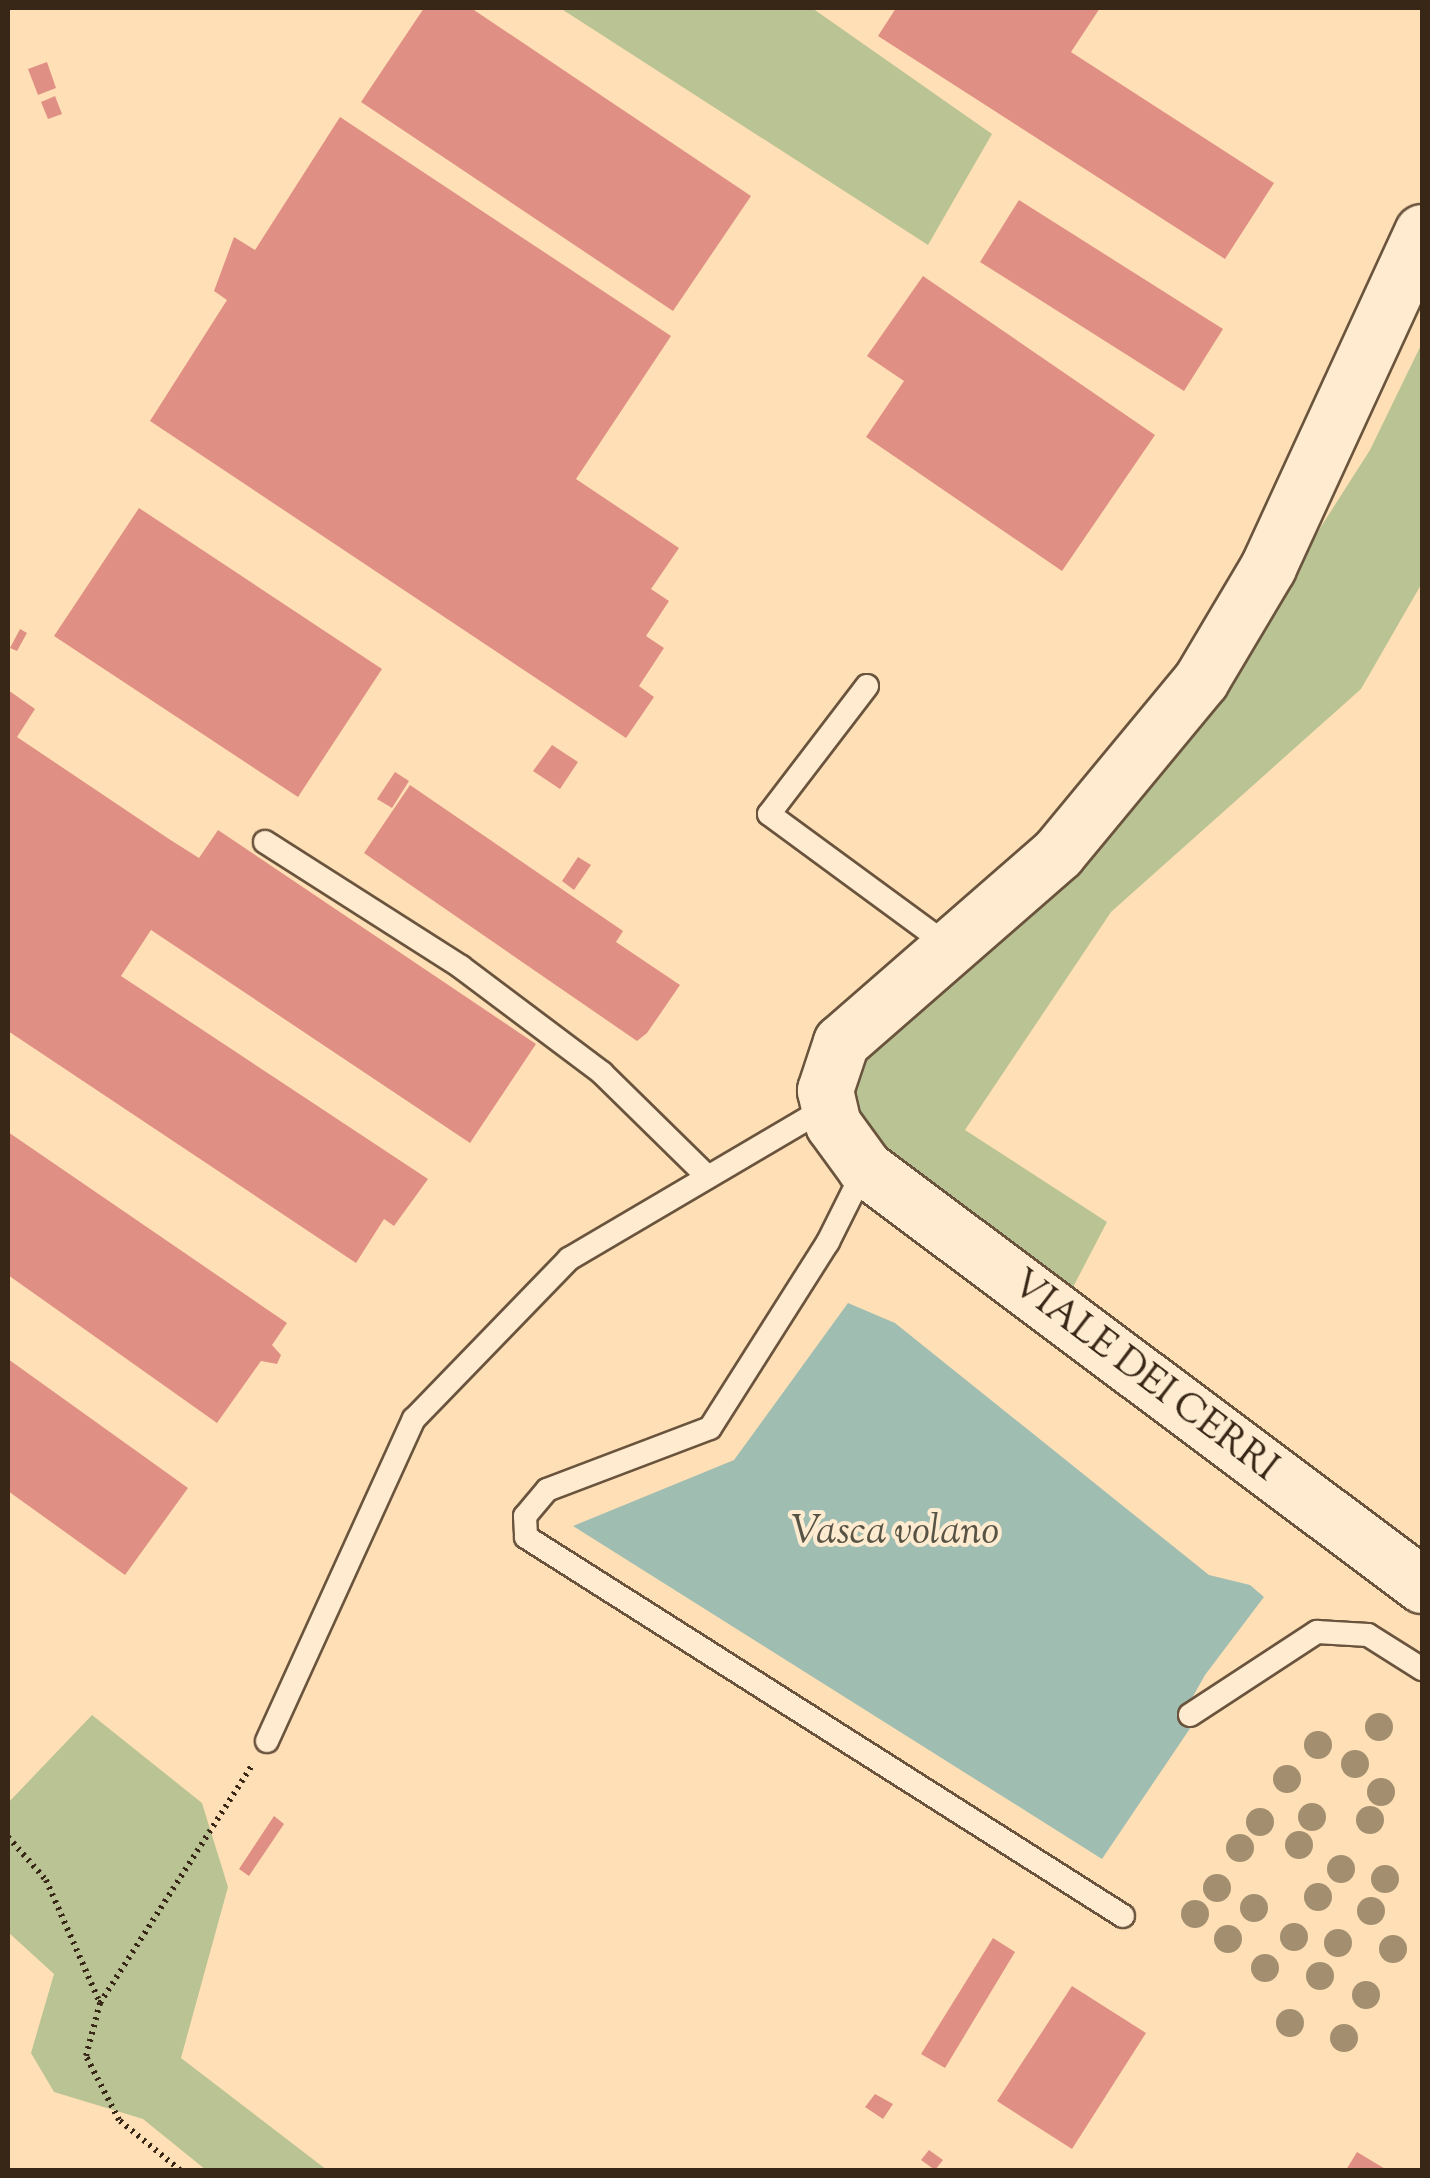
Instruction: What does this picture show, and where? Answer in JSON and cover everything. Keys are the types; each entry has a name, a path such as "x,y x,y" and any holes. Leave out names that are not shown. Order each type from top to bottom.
{"street":[{"path":"866,1168 827,1108 827,1073 841,1042 953,949 1089,820 1201,680 1268,567 1422,232"},
{"name":"VIALE DEI CERRI","path":"866,1168 1422,1585"}],"lane":[{"path":"867,686 769,814 953,949"},
{"path":"266,842 460,967 602,1073 708,1178"},
{"path":"267,1741 414,1419 569,1259 827,1108"},
{"path":"866,1168 828,1242 710,1428 547,1490 525,1516 526,1537 1123,1916"},
{"path":"1190,1715 1317,1632 1335,1628 1368,1634 1422,1668"}],"path":[{"path":"180,2170 120,2120 86,2056 100,2002 267,1741"},
{"path":"8,1838 46,1880 100,2002"}],"green space":[{"path":"560,8 812,8 992,134 928,245"},
{"path":"1422,343 1422,583 1361,689 1111,912 965,1130 1107,1222 1071,1291 862,1132 853,1097 860,1056 1200,716 1370,450"},
{"path":"92,1715 202,1803 228,1887 181,2058 327,2170 206,2170 143,2119 54,2092 31,2053 54,1974 8,1932 8,1803"}],"water":[{"name":"Vasca volano","path":"848,1303 895,1323 1209,1575 1250,1585 1264,1597 1205,1675 1187,1707 1193,1724 1102,1859 573,1526 734,1460"}],"building":[{"path":"424,8 471,8 751,196 673,311 361,102"},
{"path":"896,8 1100,8 1071,52 1274,183 1225,259 878,36"},
{"path":"47,62 56,88 38,95 28,69"},
{"path":"55,96 62,114 48,119 41,102"},
{"path":"340,117 671,336 576,479 679,548 651,589 669,601 646,636 664,648 639,686 654,697 626,738 150,421 227,300 214,291 234,237 255,250"},
{"path":"1019,200 1223,329 1184,391 980,262"},
{"path":"923,276 1155,435 1062,571 866,437 904,381 867,356"},
{"path":"139,508 382,669 298,797 54,636"},
{"path":"20,629 27,633 17,651 10,648"},
{"path":"8,690 35,709 17,737 169,839 199,858 218,830 536,1044 470,1143 151,930 121,976 428,1179 394,1226 384,1219 356,1263 8,1031"},
{"path":"552,745 578,762 560,789 533,771"},
{"path":"395,772 409,781 392,808 377,799"},
{"path":"410,785 623,931 616,942 680,985 647,1033 637,1041 364,853"},
{"path":"578,857 591,865 574,890 562,881"},
{"path":"8,1132 287,1323 272,1345 281,1355 277,1364 261,1361 217,1423 8,1275"},
{"path":"8,1359 188,1488 125,1575 8,1491"},
{"path":"274,1816 284,1824 249,1876 239,1869"},
{"path":"993,1938 1015,1952 945,2068 921,2054"},
{"path":"1072,1986 1146,2033 1072,2149 997,2101"},
{"path":"875,2094 893,2104 883,2119 865,2107"},
{"path":"929,2150 943,2160 935,2170 921,2160"},
{"path":"1357,2152 1387,2170 1346,2170"}]}
